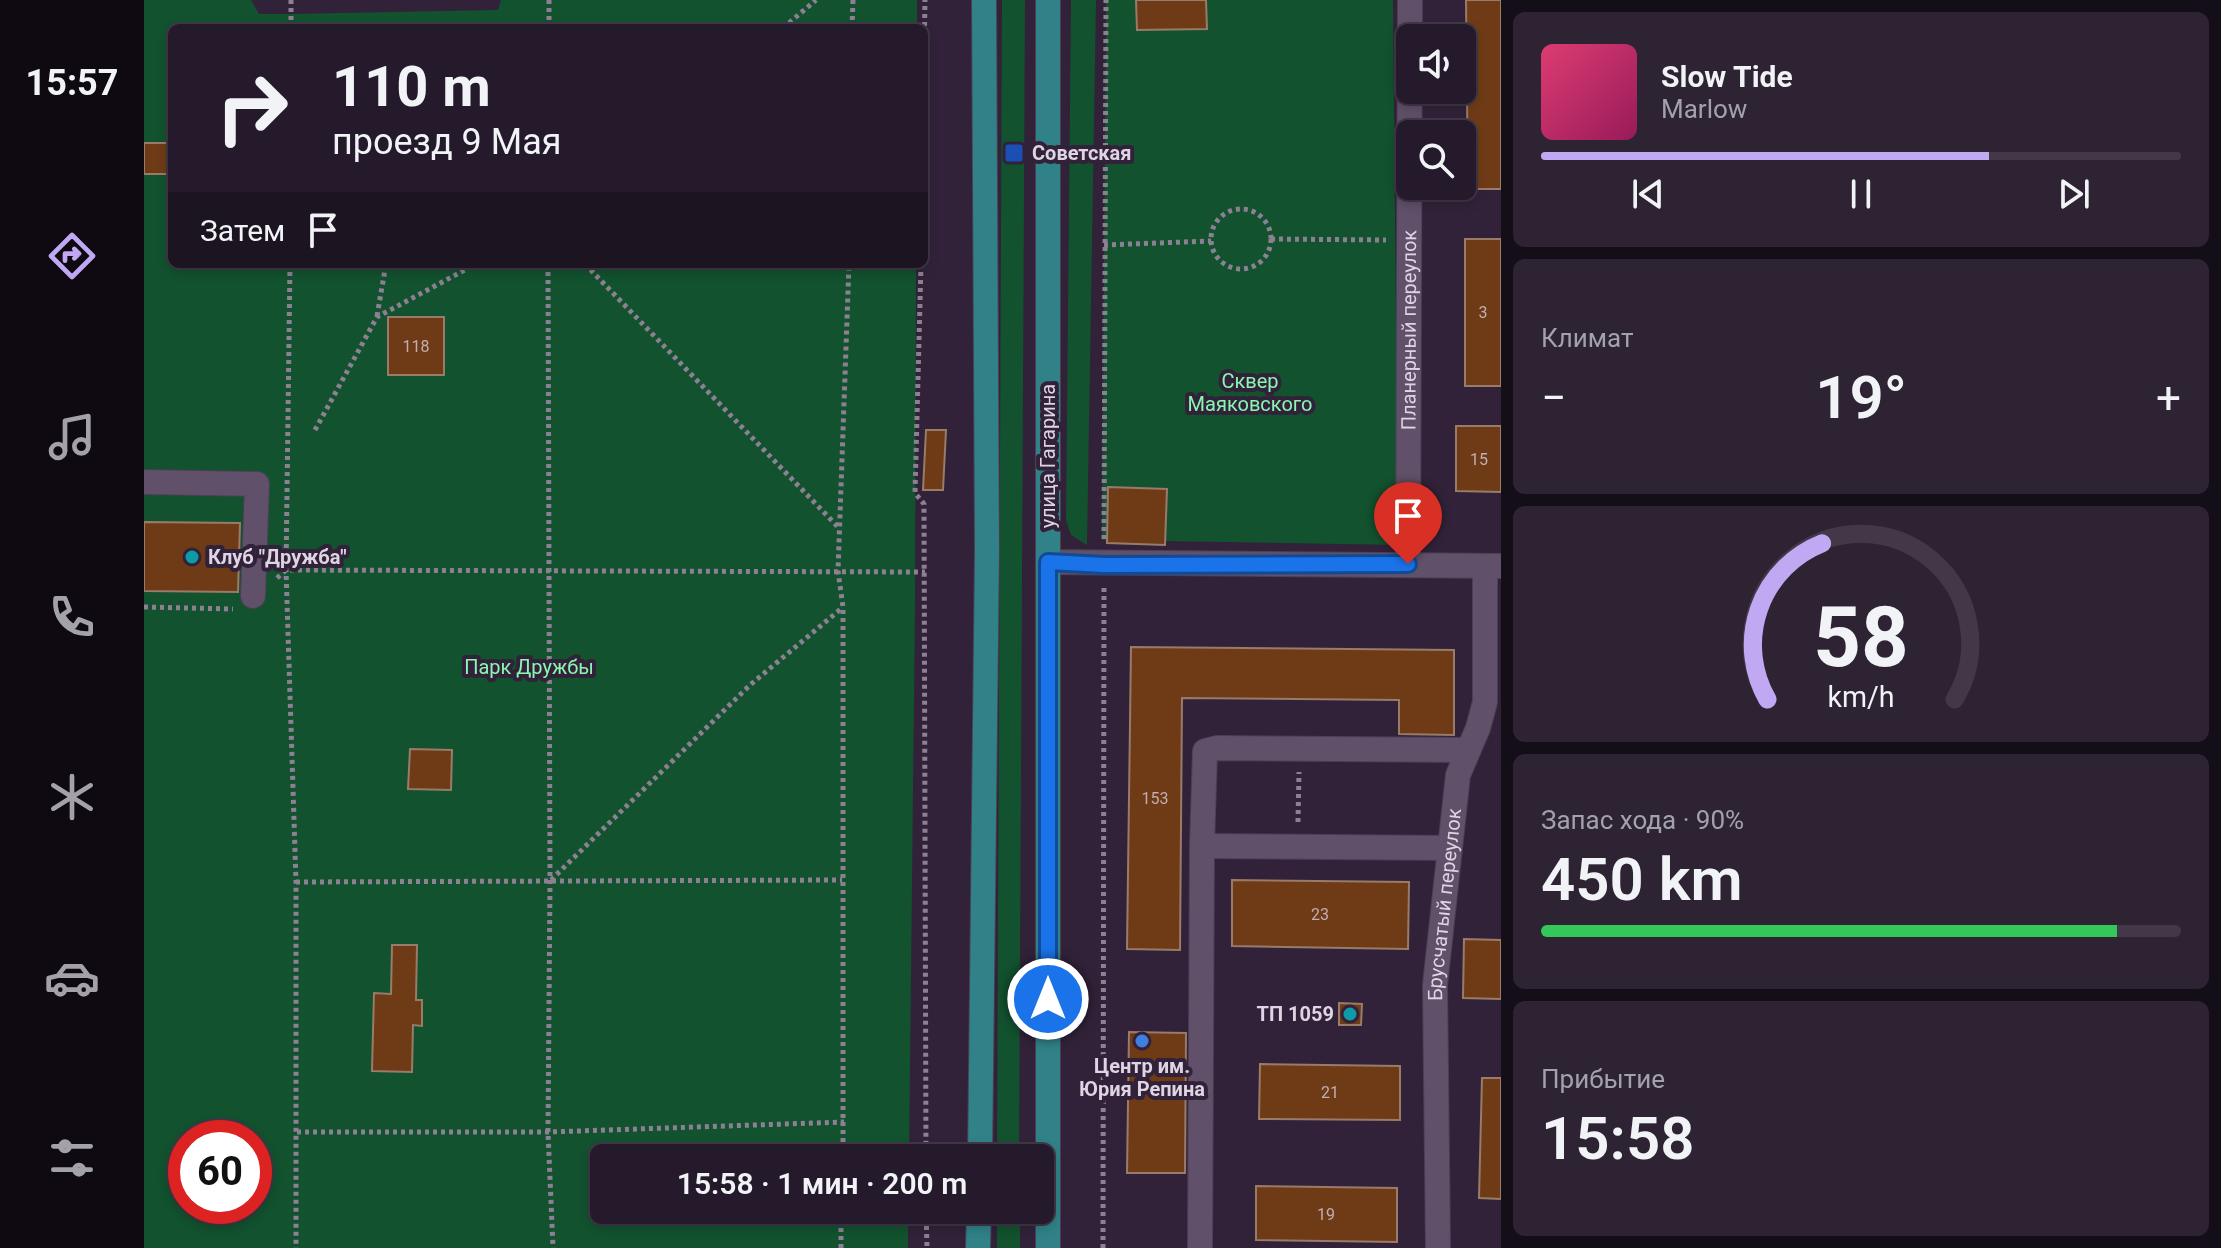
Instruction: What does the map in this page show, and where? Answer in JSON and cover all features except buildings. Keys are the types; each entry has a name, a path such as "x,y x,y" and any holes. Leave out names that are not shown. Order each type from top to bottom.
{"main road":[{"path":"980,1144 987,551 984,0"},
{"name":"улица Гагарина","path":"1048,0 1048,1248"},
{"path":"978,1248 979,1224"}],"street":[{"name":"Планерный переулок","path":"1408,564 1410,0"},
{"path":"144,482 257,484 253,596"},
{"path":"1048,562 1104,565 1493,566"},
{"name":"Брусчатый переулок","path":"1438,1248 1435,985 1456,786 1483,713 1493,566"},
{"path":"1200,1248 1205,751 1217,748 1467,750"},
{"path":"1202,846 1450,848"}],"path":[{"path":"291,0 291,24"},
{"path":"549,0 549,24"},
{"path":"788,24 816,0"},
{"path":"852,24 853,0"},
{"path":"925,0 925,24"},
{"path":"1103,1248 1106,0"},
{"path":"1243,209 1261,215 1267,223 1271,239 1268,253 1262,261 1243,269 1224,263 1217,256 1211,241 1218,220 1225,214 1243,209"},
{"path":"1271,239 1409,240"},
{"path":"1104,245 1211,241"},
{"path":"290,268 286,570 296,882 296,1248"},
{"path":"315,430 377,317 385,268"},
{"path":"377,317 469,268"},
{"path":"548,268 548,1132 553,1248"},
{"path":"589,268 841,530"},
{"path":"843,1144 843,607 838,571 849,268"},
{"path":"921,268 915,493 924,504 926,1144"},
{"path":"144,607 236,609 286,570 925,572"},
{"path":"550,881 750,685 843,607"},
{"path":"1298,847 1299,749"},
{"path":"296,882 842,880"},
{"path":"297,1132 548,1132 844,1122"},
{"path":"841,1224 841,1248"},
{"path":"926,1224 927,1248"}],"green space":[{"name":"Парк Дружбы","path":"144,0 251,0 259,14 289,14 498,10 501,0 917,0 917,24 168,24 168,268 916,268 909,1144 590,1144 590,1224 908,1224 908,1248 144,1248"},
{"path":"1002,0 1025,0 1019,1144 997,1144"},
{"path":"1071,0 1096,0 1087,545 1071,535 1066,520"},
{"name":"Сквер Маяковского","path":"1106,0 1393,0 1398,545 1102,540"},
{"path":"997,1224 1020,1224 1020,1248 997,1248"}],"place":[{"name":"Советская","path":"1014,153"},
{"name":"Клуб \"Дружба\"","path":"192,557"},
{"name":"ТП 1059","path":"1350,1014"},
{"name":"Центр им. Юрия Репина","path":"1142,1041"}],"route":[{"path":"1048,999 1048,562 1104,565 1408,564"}]}
